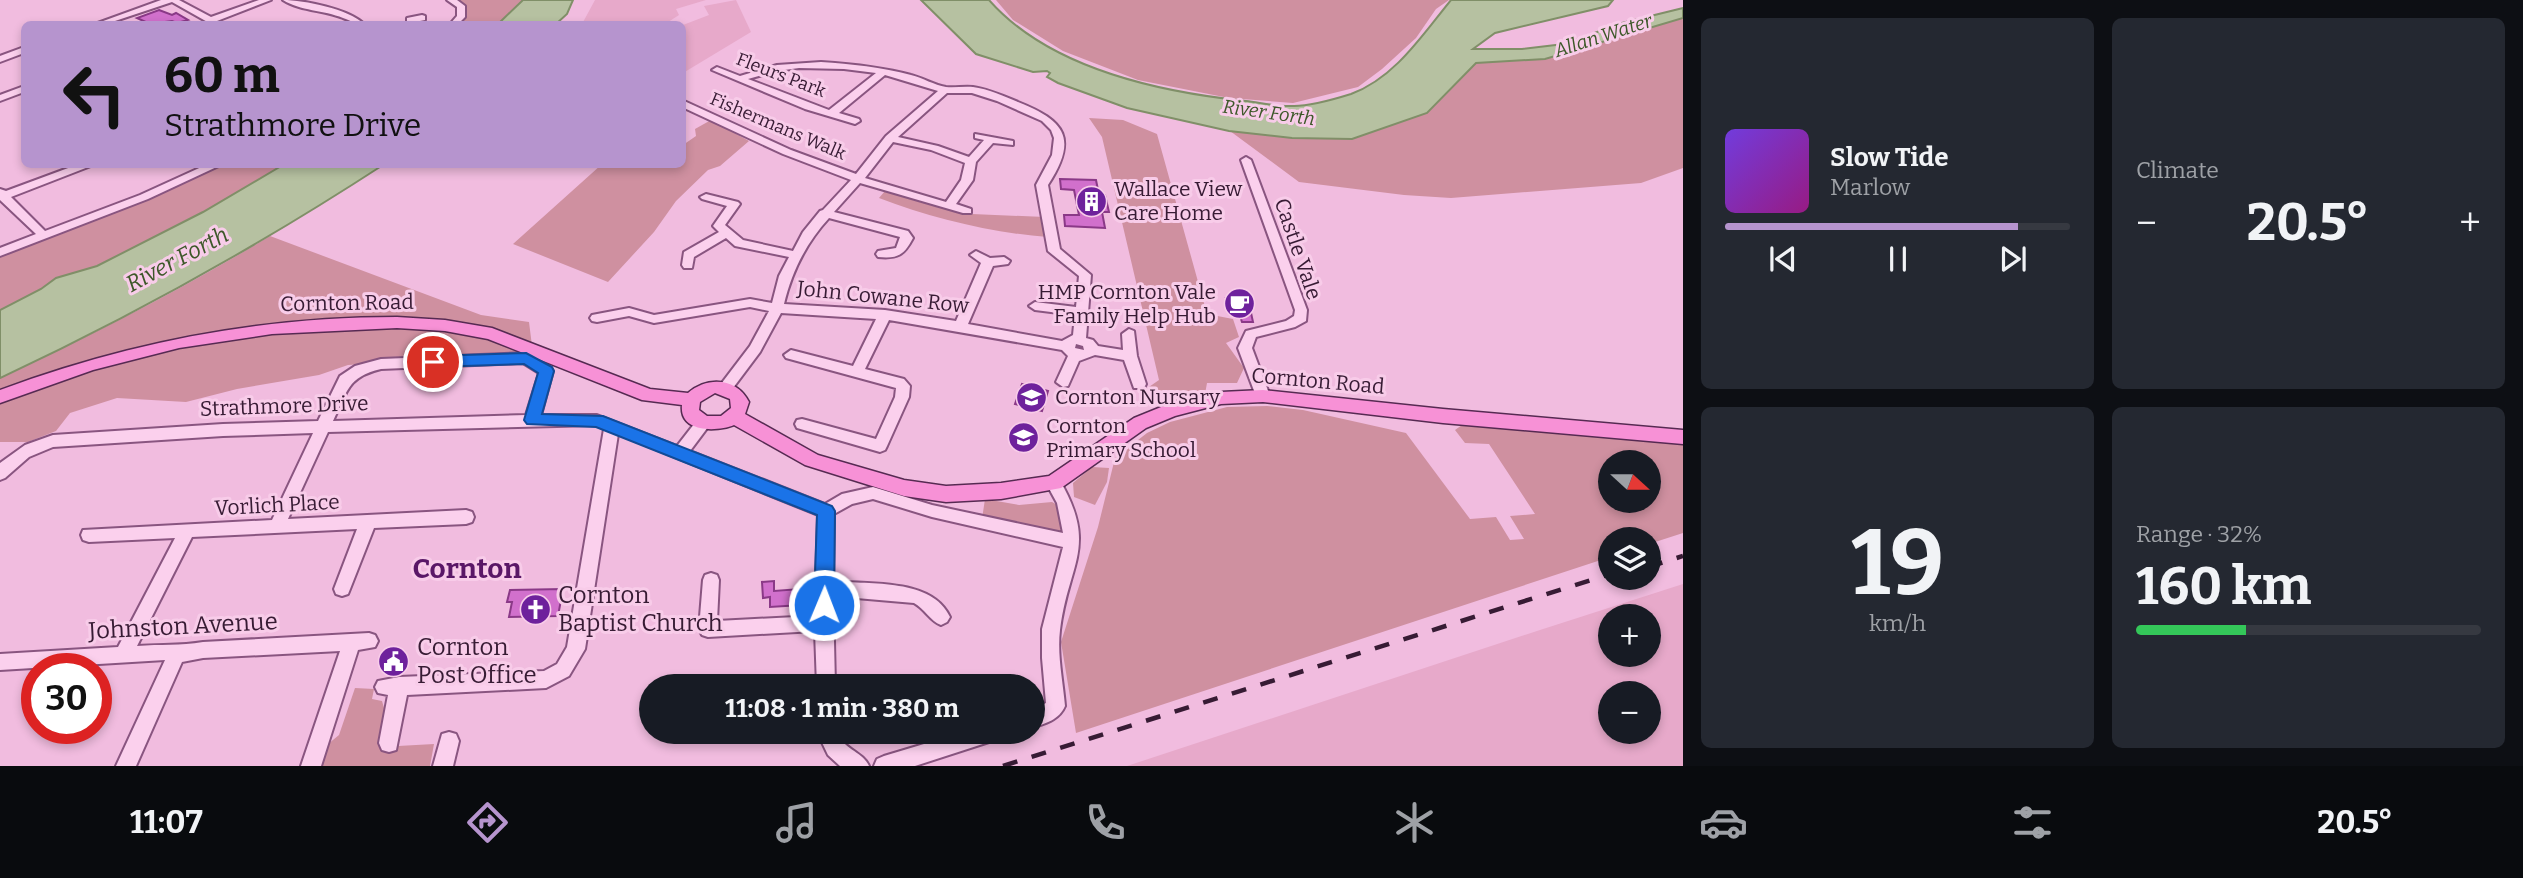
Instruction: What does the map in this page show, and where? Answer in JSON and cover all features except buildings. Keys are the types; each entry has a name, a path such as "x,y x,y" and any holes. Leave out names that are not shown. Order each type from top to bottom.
{"main road":[{"name":"Cornton Road","path":"0,397 74,370 188,340 287,325 387,322 472,329 528,346 648,395 669,400 691,400 705,389 725,388"},
{"path":"691,400 690,412 703,423 717,425 735,417 741,408 741,400 734,391 725,388"},
{"name":"Cornton Road","path":"735,417 812,460 904,488 946,494 1001,491 1054,483 1140,423 1171,410 1221,398 1263,396 1683,437"}],"street":[{"path":"217,21 267,0"},
{"path":"288,0 308,8 351,17 356,21"},
{"path":"451,0 461,6 461,17 457,21"},
{"path":"109,21 173,1 213,21"},
{"path":"410,21 422,18"},
{"path":"0,59 21,51"},
{"path":"740,79 766,70 807,66 883,72 902,75 945,90 985,93 1050,121 1057,135 1058,161 1042,185 1054,251 1085,275 1081,312 1063,382"},
{"name":"Fleurs Park","path":"717,70 855,121"},
{"name":"Fleurs Park","path":"832,113 883,72"},
{"path":"0,98 21,90"},
{"path":"725,388 755,349 777,308 785,276 824,213 859,178 890,138 945,90"},
{"path":"11,94 21,97"},
{"name":"Fishermans Walk","path":"686,105 787,152 886,188 967,211"},
{"path":"890,138 934,148 971,161"},
{"path":"949,206 967,180 971,161 984,138 1009,143"},
{"name":"Castle Vale","path":"1246,160 1301,310 1301,318 1290,324 1251,334 1245,348 1263,396"},
{"path":"44,235 1,195 79,168"},
{"path":"0,252 144,197 209,168"},
{"path":"706,197 734,204"},
{"path":"747,198 734,204 719,226 739,243 796,256"},
{"path":"824,213 904,234 907,238 900,251"},
{"path":"688,265 688,255 725,233"},
{"path":"882,254 900,251"},
{"path":"900,251 910,261"},
{"path":"961,325 982,258 1004,261"},
{"name":"John Cowane Row","path":"597,318 629,312 654,319 750,303 777,308 885,314 1073,346"},
{"path":"1035,306 1081,312"},
{"path":"858,370 885,314"},
{"path":"1129,334 1130,356 1139,384"},
{"path":"1073,346 1084,356 1092,350 1130,356"},
{"path":"791,355 858,370 903,386 902,397 880,446 802,424"},
{"path":"277,525 345,380 360,369 382,364 526,358 547,371 532,420"},
{"name":"Strathmore Drive","path":"0,474 8,463 29,447 52,440 324,427 597,420 826,511"},
{"path":"681,452 703,423"},
{"path":"389,743 392,687 547,679 556,676 568,665 576,649 612,427"},
{"path":"1045,714 1056,706 1051,633 1072,542 1073,522 1054,483"},
{"path":"826,674 826,511 848,498 873,493 932,510 1072,542"},
{"name":"Vorlich Place","path":"89,535 466,517"},
{"path":"342,589 368,522"},
{"path":"124,654 187,530"},
{"path":"711,580 708,629 824,623"},
{"path":"824,587 917,596 930,604 941,617"},
{"name":"Johnston Avenue","path":"0,662 167,652 176,655 203,650 360,641 311,766"},
{"path":"126,766 176,655"},
{"path":"443,766 449,741"},
{"path":"832,744 851,764"},
{"path":"884,766 954,744"}],"shaded area":[{"path":"456,0 523,0 501,21 460,21"},
{"path":"595,0 706,0 676,9 679,15 670,21 584,21"},
{"path":"736,0 751,32 686,71 686,24 709,15 704,6"},
{"path":"996,0 1449,0 1436,9 1416,38 1358,87 1293,103 1229,98 1138,80 1063,51 1013,20"},
{"path":"1683,18 1683,168 1641,183 1451,198 1299,182 1230,131 1292,138 1427,113 1476,63 1545,59"},
{"path":"1089,118 1123,120 1157,134 1207,314 1233,319 1239,337 1226,343 1244,368 1237,383 1207,383 1205,394 1168,404 1146,389 1159,380 1102,137"},
{"path":"711,120 749,141 720,166 708,170 676,201 654,232 608,282 513,244 598,168 686,168 686,143 696,136 695,129"},
{"path":"213,168 278,168 203,212 97,266 56,278 41,289 0,310 0,253"},
{"path":"885,191 972,214 1045,217 1048,237 984,228 919,212 879,198"},
{"path":"270,236 481,315 529,322 533,354 348,365 319,375 237,389 186,402 117,398 70,413 56,431 28,442 0,442 0,378 137,311"},
{"path":"1267,406 1303,410 1406,433 1470,519 1496,517 1510,540 1524,539 1510,516 1535,514 1489,444 1465,443 1455,430 1462,425 1683,444 1683,533 1661,540 1661,527 1598,527 1598,561 1076,733 1061,642 1098,527 1115,458 1147,433 1170,422 1227,407"},
{"path":"1092,467 1109,468 1107,482 1095,505 1074,497 1073,483"},
{"path":"985,499 1019,505 1052,502 1061,507 1063,520 1060,531 1042,531 982,519"},
{"path":"1683,584 1683,766 1127,766 1598,611 1598,667 1661,667 1661,604 1621,604"},
{"path":"355,688 374,689 372,699 382,701 384,708 380,747 434,744 430,766 318,766 322,749 339,735"}],"water":[{"path":"523,0 573,0 567,14 559,21 501,21"},
{"path":"921,0 989,0 1014,23 1042,43 1107,73 1178,91 1288,106 1315,104 1367,87 1407,54 1451,0 1613,0 1608,6 1495,33 1473,49 1522,49 1564,44 1622,23 1683,8 1683,18 1545,59 1476,63 1427,113 1352,139 1292,138 1229,131 1127,108 1058,83 1047,77 1050,73 1047,71 1033,72 976,54"},
{"name":"River Forth","path":"278,168 378,168 195,278 99,330 0,378 0,310 41,289 56,278 97,266 203,212"}],"railway":[{"path":"1661,563 1683,556"},
{"path":"1003,766 1598,578"}],"place":[{"name":"Wallace View Care Home","path":"1091,201"},
{"name":"HMP Cornton Vale Family Help Hub","path":"1239,304"},
{"name":"Cornton Nursary","path":"1032,397"},
{"name":"Cornton Primary School","path":"1023,438"},
{"name":"Cornton Baptist Church","path":"535,609"},
{"name":"Cornton Post Office","path":"394,661"}],"district":[{"name":"Cornton","path":"467,568"}],"route":[{"path":"433,362 526,358 547,371 532,420 597,420 826,511 824,605"}],"water label":[{"name":"Allan Water","path":"1603,35"}]}
